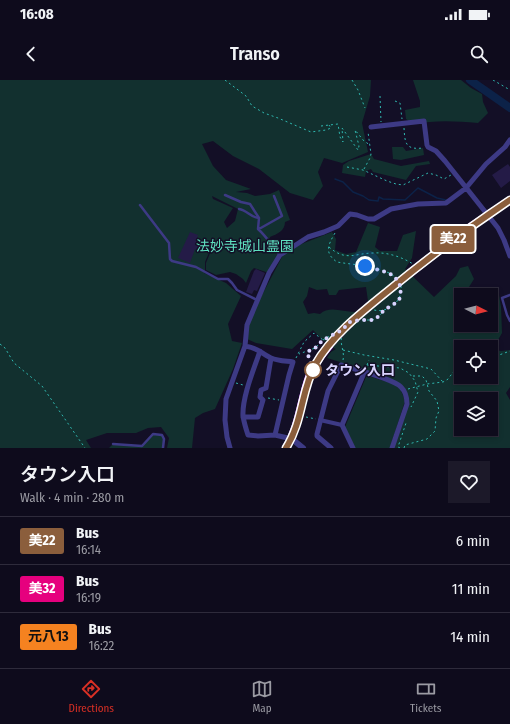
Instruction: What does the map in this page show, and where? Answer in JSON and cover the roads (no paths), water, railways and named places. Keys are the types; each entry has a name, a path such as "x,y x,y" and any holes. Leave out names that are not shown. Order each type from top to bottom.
{"main road":[{"path":"410,273 455,238 510,200"},
{"path":"286,448 292,439 301,413 310,377 326,343"}],"street":[{"path":"371,127 403,122 424,121 428,147 439,154 498,228 510,256"},
{"path":"230,448 225,420 226,399 245,346 247,325 269,273 280,255 308,236 324,232 338,226 350,214 368,219 374,219 391,209 418,204 446,203 465,187 486,164 505,147 510,140"},
{"path":"505,147 510,150"},
{"path":"245,346 254,347 271,358 293,362 275,435"},
{"path":"260,350 244,403 243,417 248,435 275,435 292,439 303,448"},
{"path":"243,417 258,417 263,400 260,397 261,390 266,388 271,358"},
{"path":"331,448 318,436 320,420 328,391 341,365 396,383 404,391 407,404 392,448"},
{"path":"353,448 342,425 364,373"},
{"path":"320,420 342,425"}],"lane":[{"path":"225,195 250,204 259,218 258,229"},
{"path":"258,229 282,216 274,196"},
{"path":"140,205 169,242 170,259 172,261 196,267 218,279 228,279 237,290 257,300"},
{"path":"239,209 245,210 250,215 259,218"},
{"path":"258,229 269,240 280,255"},
{"path":"510,296 502,298 510,321"},
{"path":"113,444 142,446 153,434 162,435 164,439 163,448"}],"waterway":[{"path":"470,80 510,108"},
{"path":"335,179 343,182 353,192 369,200 378,201 379,197 383,199 405,200 418,188 437,198 446,200"}],"tunnel":[{"path":"329,346 354,320 410,273"}],"place":[{"name":"タウン入口","path":"313,370"}],"park label":[{"name":"法妙寺城山霊園","path":"245,246"}]}
